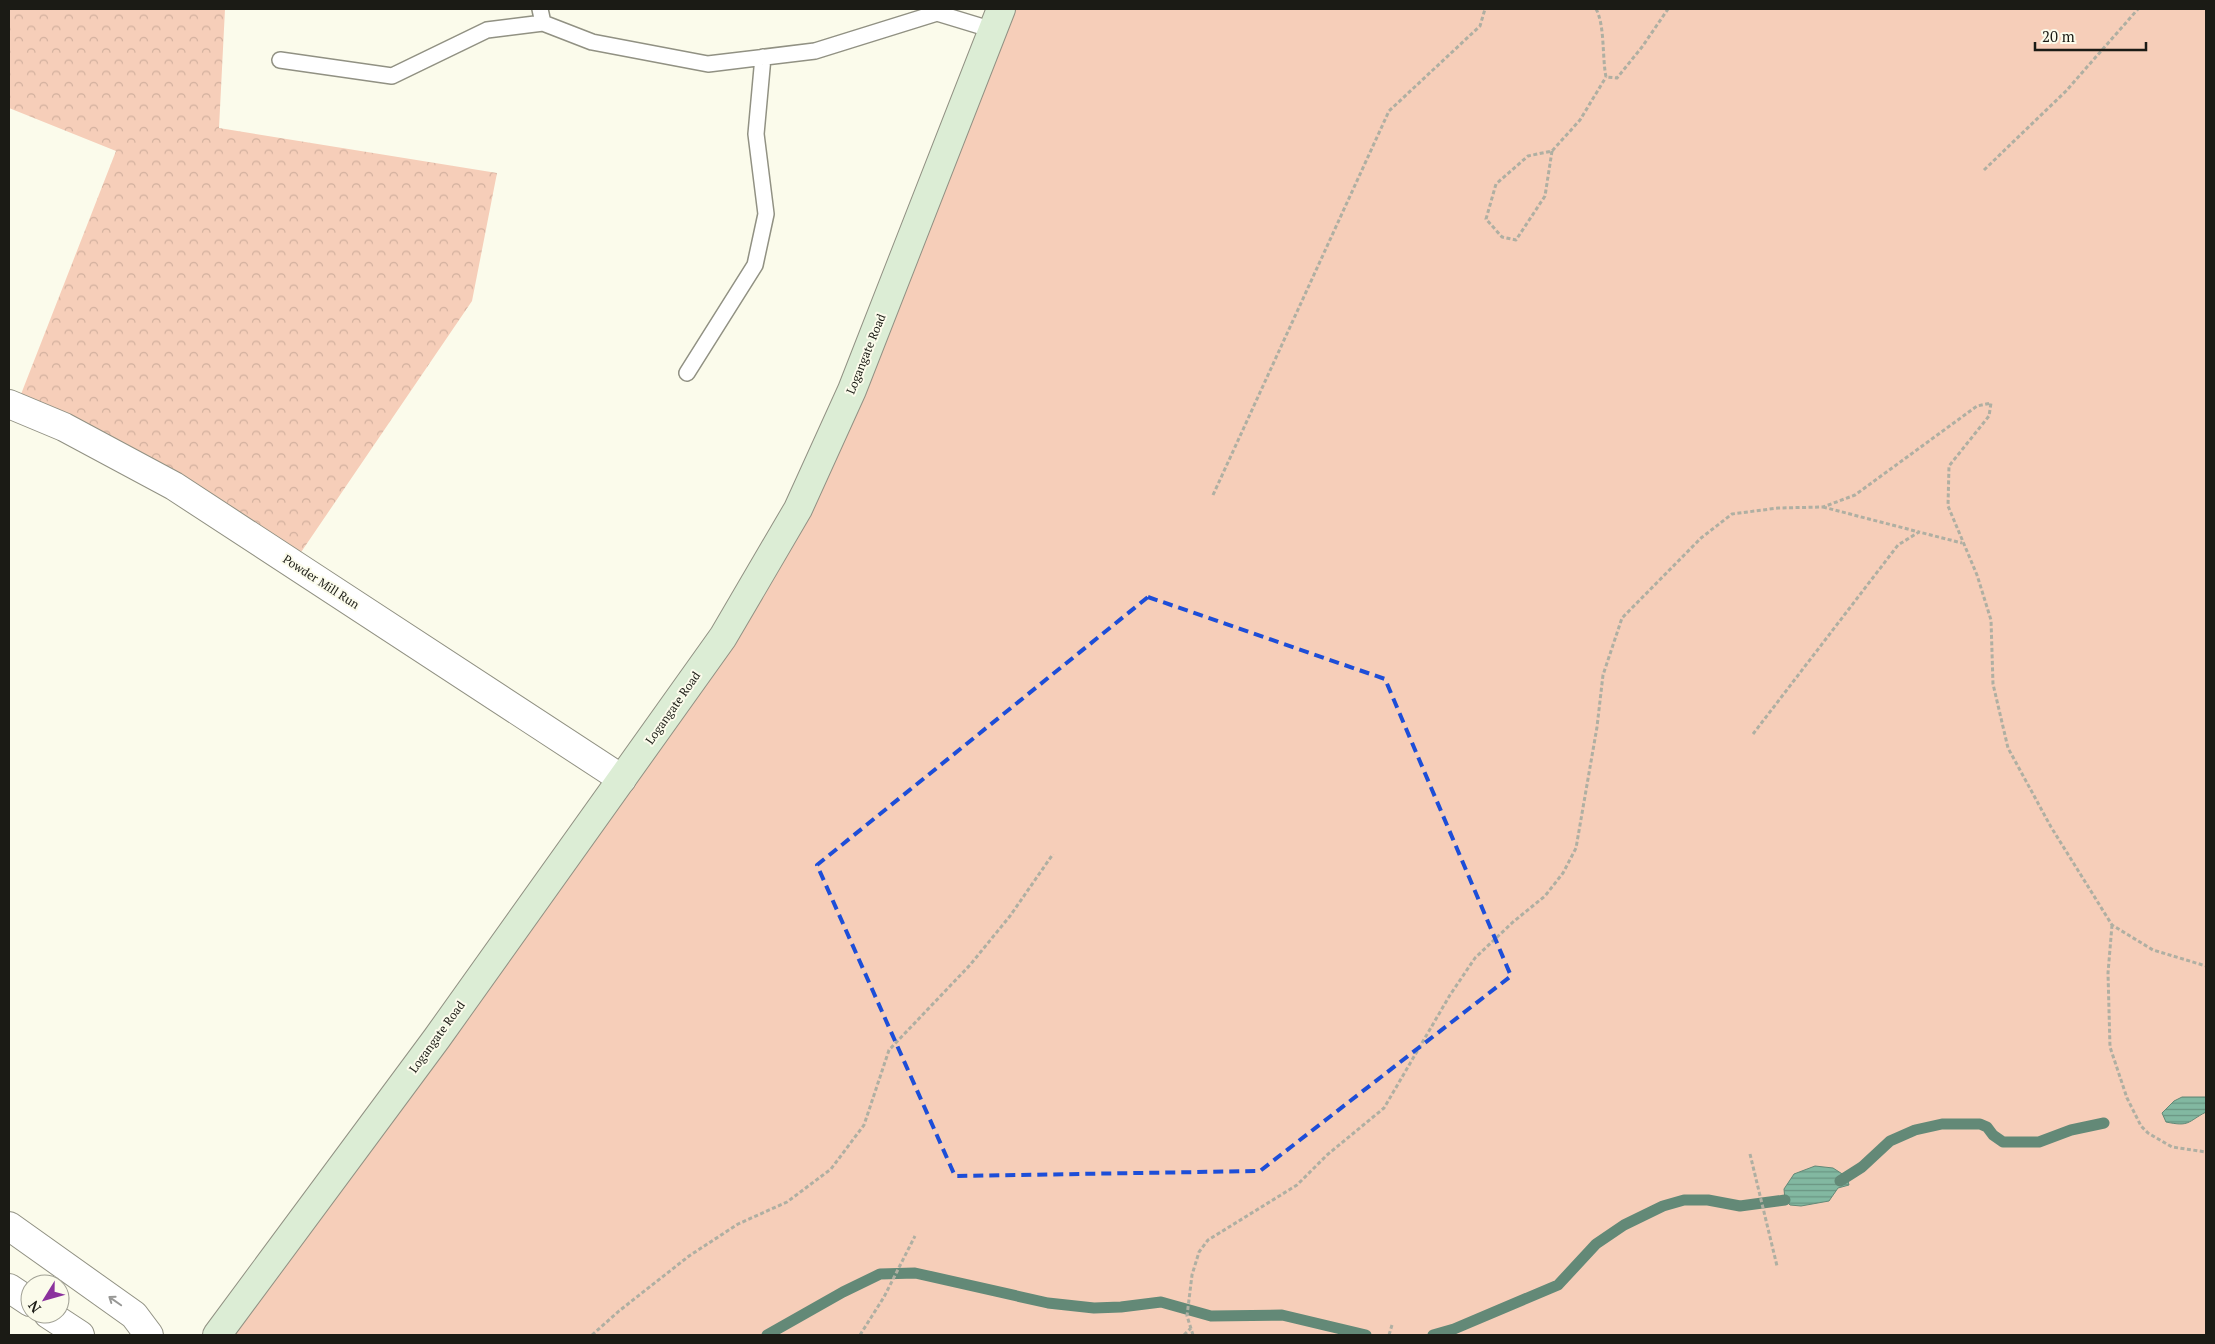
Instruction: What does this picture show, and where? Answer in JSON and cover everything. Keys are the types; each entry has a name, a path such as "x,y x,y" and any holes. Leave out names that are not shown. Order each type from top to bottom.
{"street":[{"name":"Logangate Road","path":"217,1335 437,1038 723,637 798,509 852,390 997,20"},
{"name":"Powder Mill Run","path":"9,404 64,427 174,486 622,779"},
{"path":"9,1226 134,1314 149,1335"},
{"path":"9,1288 20,1295"},
{"path":"63,1324 80,1335"}],"lane":[{"path":"280,60 392,76 487,30 541,16 592,42 708,64 814,50 937,13 997,20"},
{"path":"687,373 754,265 766,214 756,134 763,57"}],"path":[{"path":"1213,495 1389,112 1480,26 1485,9"},
{"path":"1552,151 1528,156 1496,184 1486,219 1502,237 1516,240 1545,196 1552,151 1580,120 1606,77 1602,58 1601,18 1596,9"},
{"path":"1606,77 1617,78 1642,47 1668,9"},
{"path":"1984,170 2066,91 2138,9"},
{"path":"1823,507 1855,495 1977,406 1991,403 1990,416 1949,466 1948,506 1962,544 1977,575 1992,620 1993,684 2008,748 2052,828 2112,925 2153,950 2206,966"},
{"path":"1192,1335 1187,1316 1192,1275 1199,1252 1208,1240 1297,1185 1327,1155 1384,1108 1450,995 1475,958 1513,922 1545,896 1564,873 1576,848 1597,727 1603,675 1622,618 1701,538 1732,514 1778,508 1823,507 1962,544"},
{"path":"1753,734 1898,545 1920,532"},
{"path":"592,1335 619,1311 689,1256 738,1224 787,1202 831,1170 864,1125 889,1050 970,965 1010,916 1052,854"},
{"path":"2112,925 2108,972 2110,1047 2127,1098 2141,1126 2148,1133 2172,1147 2206,1152"},
{"path":"1750,1154 1777,1266"},
{"path":"860,1335 884,1297 915,1236"},
{"path":"1389,1335 1392,1324"},
{"path":"1184,1335 1191,1328"}],"highlighted area":[{"path":"1148,597 1385,679 1511,976 1260,1171 955,1176 817,865"}],"green space":[{"path":"9,9 225,9 219,128 497,173 472,301 293,564 16,407 116,151 9,108"},
{"path":"1001,9 2206,9 2206,1335 217,1335 798,509"}],"shaded area":[{"path":"2182,1097 2206,1097 2206,1112 2184,1124 2166,1122 2162,1113 2174,1101"},
{"path":"1815,1166 1833,1168 1847,1177 1849,1185 1838,1188 1829,1201 1801,1206 1790,1205 1785,1200 1784,1189 1794,1174"}],"waterway":[{"path":"1840,1181 1862,1167 1890,1141 1915,1130 1942,1124 1980,1124 1987,1127 1993,1135 2003,1142 2039,1142 2071,1130 2104,1123"},
{"path":"1433,1335 1454,1329 1558,1285 1596,1244 1624,1225 1663,1206 1684,1200 1708,1200 1740,1206 1785,1200"},
{"path":"767,1335 843,1292 880,1274 915,1273 1048,1303 1094,1308 1161,1302 1211,1316 1282,1315 1366,1335"}]}
